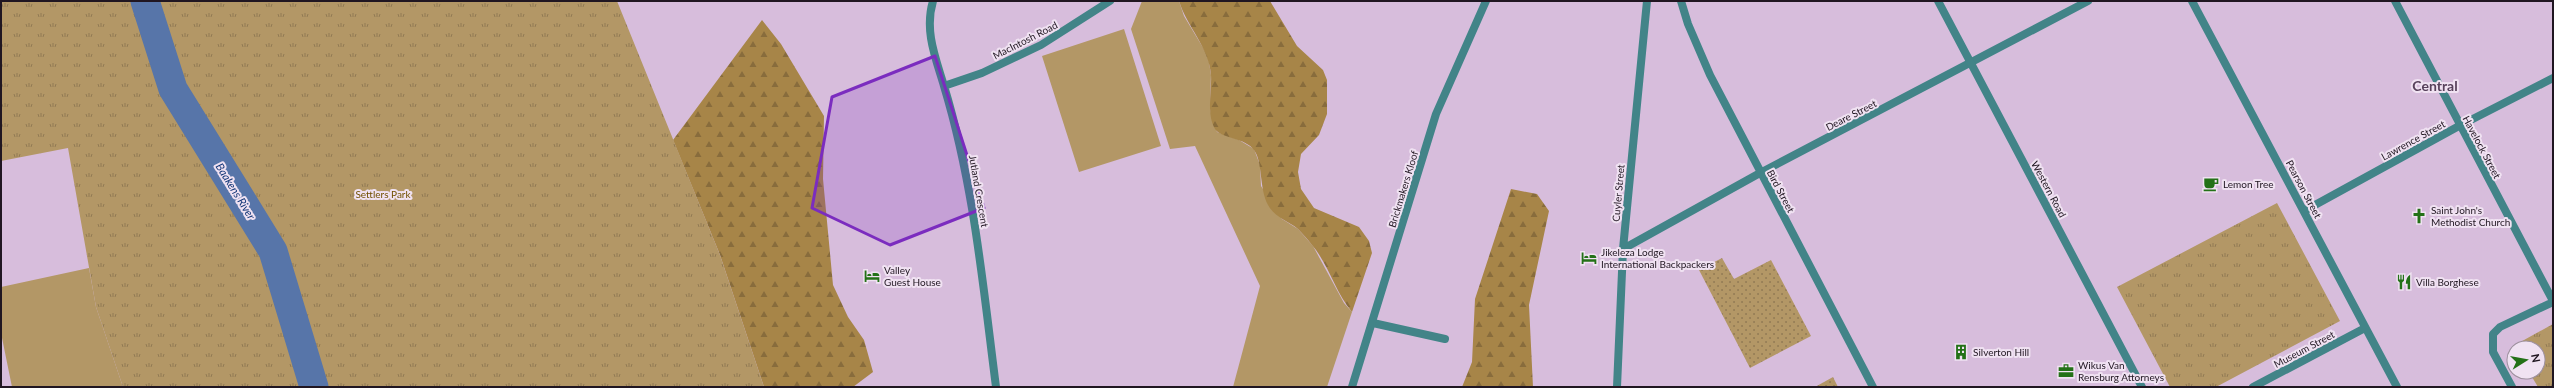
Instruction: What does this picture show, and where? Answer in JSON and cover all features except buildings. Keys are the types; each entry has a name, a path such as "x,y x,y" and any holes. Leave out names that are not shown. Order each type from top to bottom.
{"street":[{"name":"Jutland Crescent","path":"933,1 931,48 944,86 971,194 996,387"},
{"name":"MacIntosh Road","path":"944,86 982,73 1041,45 1110,1"},
{"name":"Brickmakers Kloof","path":"1352,387 1373,323 1436,114 1486,1"},
{"name":"Cuyler Street","path":"1617,387 1623,248 1647,1"},
{"name":"Bird Street","path":"1681,1 1688,24 1710,75 1873,387"},
{"name":"Western Road","path":"1938,1 2142,387"},
{"name":"Deare Street","path":"1623,248 1760,173 1971,64 2088,1"},
{"name":"Pearson Street","path":"2192,1 2397,387"},
{"name":"Havelock Street","path":"2395,1 2459,126 2553,302"},
{"name":"Lawrence Street","path":"2304,211 2459,126 2553,78"},
{"path":"2512,387 2493,352 2493,334 2500,327 2553,302"},
{"path":"1373,323 1445,339"},
{"name":"Museum Street","path":"2253,387 2365,328"}],"highlighted area":[{"path":"935,56 984,208 890,245 812,208 832,97"}],"green space":[{"name":"Settlers Park","path":"1,1 617,1 720,255 764,387 123,387 96,307 68,148 1,161"},
{"path":"1142,1 1179,1 1184,16 1208,56 1211,75 1210,110 1217,132 1239,140 1254,149 1260,165 1261,186 1282,219 1298,229 1313,246 1344,303 1352,312 1327,387 1233,387 1260,286 1195,146 1170,149 1131,29"},
{"path":"1179,1 1270,1 1297,46 1323,70 1327,80 1327,114 1319,135 1301,154 1298,172 1301,189 1314,208 1359,227 1369,241 1372,253 1352,312 1341,296 1323,261 1312,245 1298,229 1277,216 1268,205 1263,191 1259,161 1254,150 1245,143 1222,134 1215,129 1212,123 1210,109 1211,75 1209,65 1202,46 1187,20"},
{"path":"762,20 781,44 824,116 823,179 833,285 848,317 864,340 873,372 853,387 764,387 720,255 673,140"},
{"path":"1124,29 1161,146 1079,172 1042,56"},
{"path":"1511,189 1537,194 1549,211 1529,305 1533,387 1462,387 1472,362 1475,299"},
{"path":"2277,203 2340,321 2216,387 2170,387 2117,287"},
{"path":"1722,258 1734,279 1771,260 1811,336 1750,368 1699,270"},
{"path":"89,268 96,307 123,387 12,387 1,333 1,287"},
{"path":"2553,324 2553,387 2538,387 2534,380 2546,380 2546,340 2524,340"},
{"path":"1833,377 1838,387 1815,387"}],"waterway":[{"name":"Baakens River","path":"145,1 173,89 273,251 314,387"}],"place":[{"name":"Lemon Tree","path":"2211,184"},
{"name":"Saint John's Methodist Church","path":"2419,216"},
{"name":"Jikeleza Lodge International Backpackers","path":"1589,258"},
{"name":"Valley Guest House","path":"872,276"},
{"name":"Villa Borghese","path":"2404,282"},
{"name":"Silverton Hill","path":"1961,352"},
{"name":"Wikus Van Rensburg Attorneys","path":"2066,371"}],"district":[{"name":"Central","path":"2435,85"}]}
